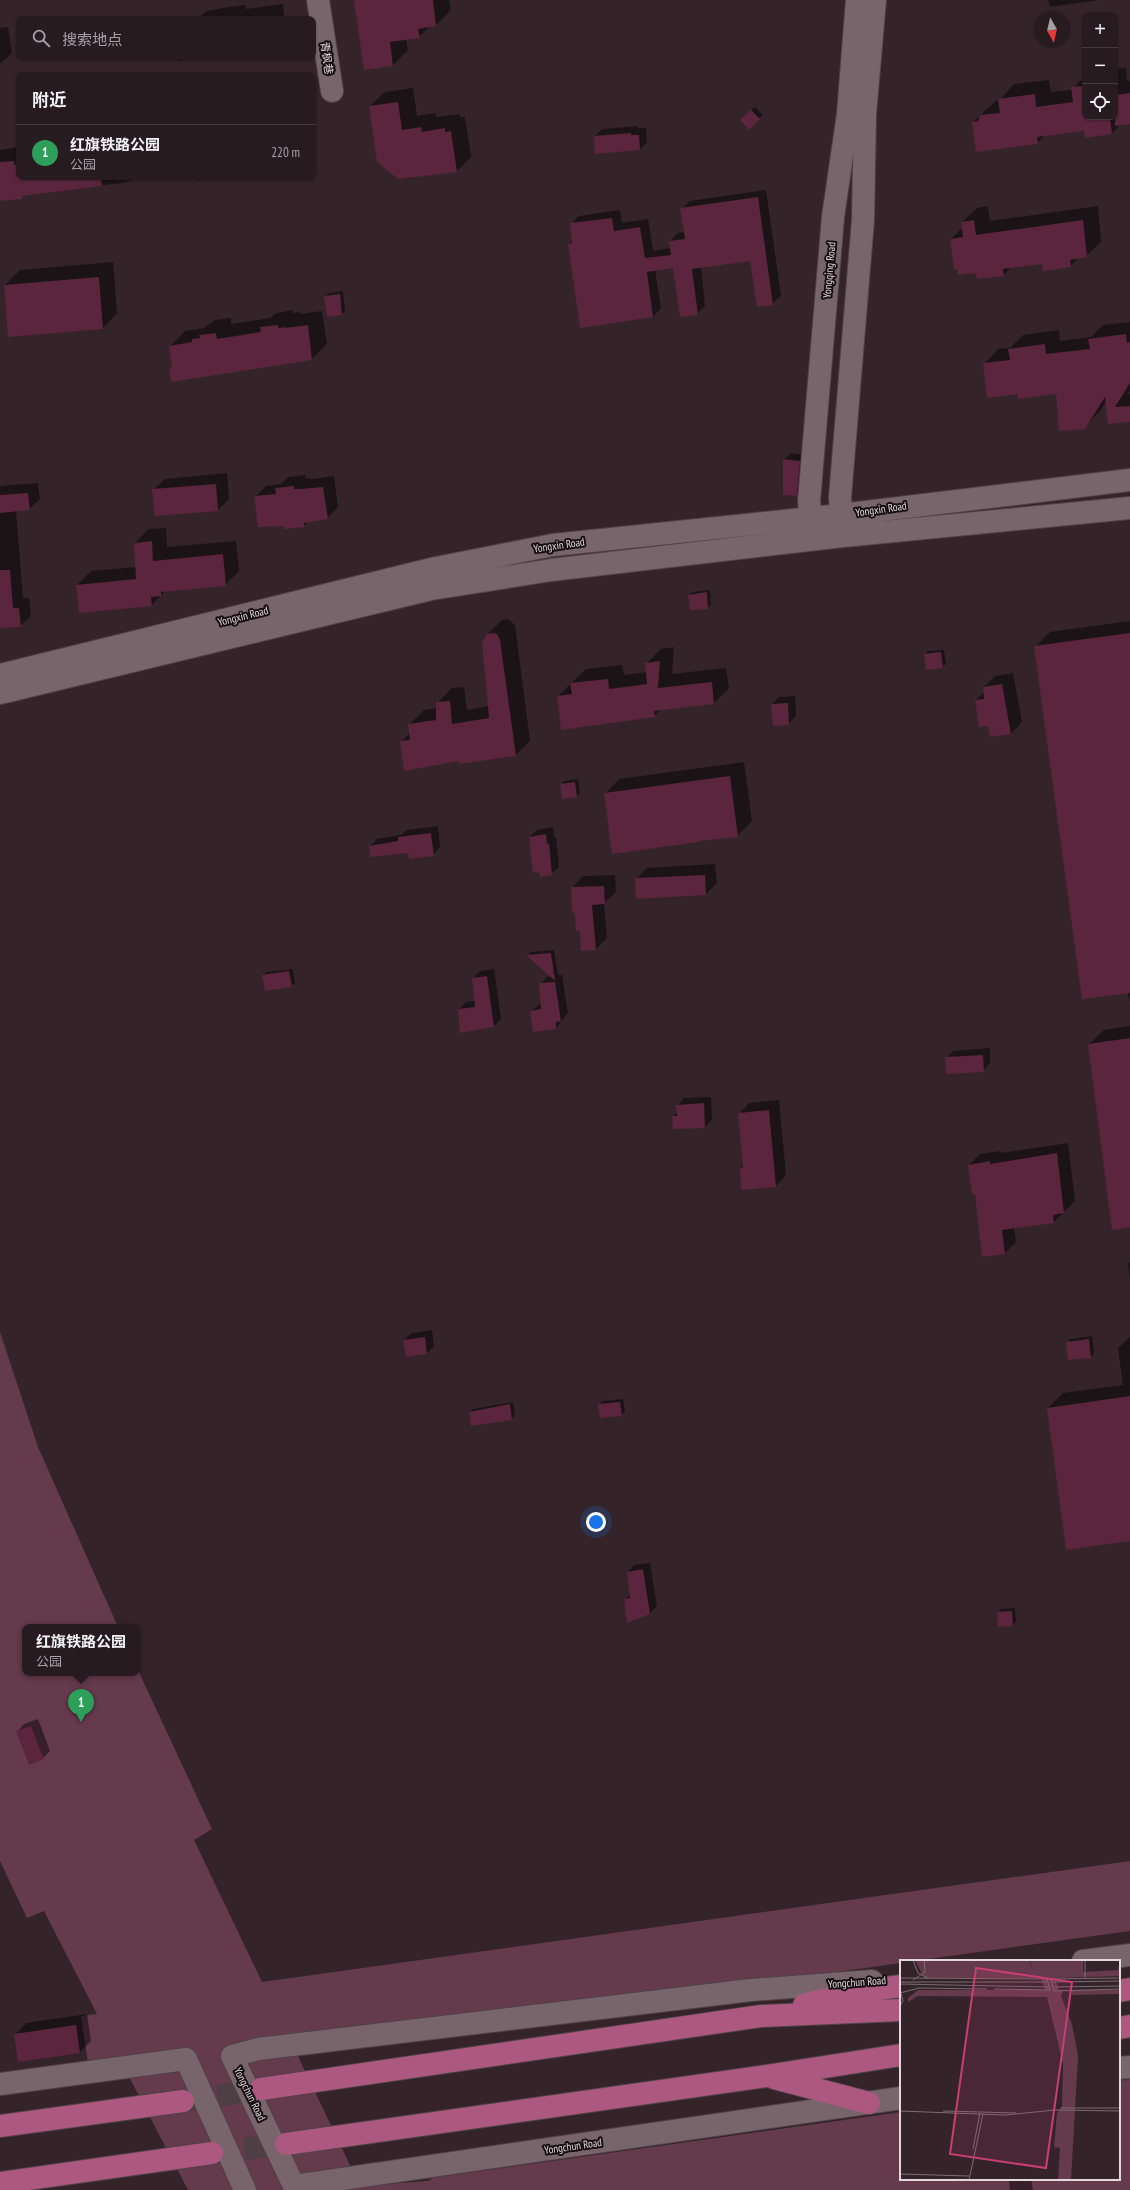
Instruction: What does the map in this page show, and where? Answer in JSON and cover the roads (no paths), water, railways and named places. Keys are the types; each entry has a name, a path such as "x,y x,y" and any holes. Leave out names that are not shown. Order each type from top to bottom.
{"main road":[{"path":"761,2016 850,1993 900,1986"},
{"path":"1120,1991 1130,1989"},
{"name":"Yongchun Road","path":"261,2089 761,2016 900,2010"},
{"path":"1120,2028 1130,2026"},
{"path":"286,2144 767,2076 900,2055"},
{"path":"767,2076 869,2102"},
{"path":"0,2126 183,2101"},
{"path":"0,2183 212,2153"}],"street":[{"name":"青枫巷","path":"318,0 332,91"},
{"name":"Yongqing Road","path":"813,541 809,502 833,217 848,114 857,0"},
{"path":"843,536 840,497 863,220 865,114 875,0"},
{"name":"Yongxin Road","path":"0,676 436,568 553,545 810,517 841,515 1130,480"},
{"name":"Yongxin Road","path":"0,693 174,649 431,588 551,570 813,541 843,536 1130,508"},
{"path":"1090,1960 1130,1955"},
{"name":"Yongchun Road","path":"900,1979 743,1991 266,2048 232,2056 294,2186 900,2098"},
{"path":"0,2084 186,2059 246,2190"},
{"path":"1120,2068 1130,2067"}],"tunnel":[{"path":"185,2101 261,2089"},
{"path":"212,2153 286,2144"}],"place":[{"name":"红旗铁路公园","path":"81,1722"}]}
